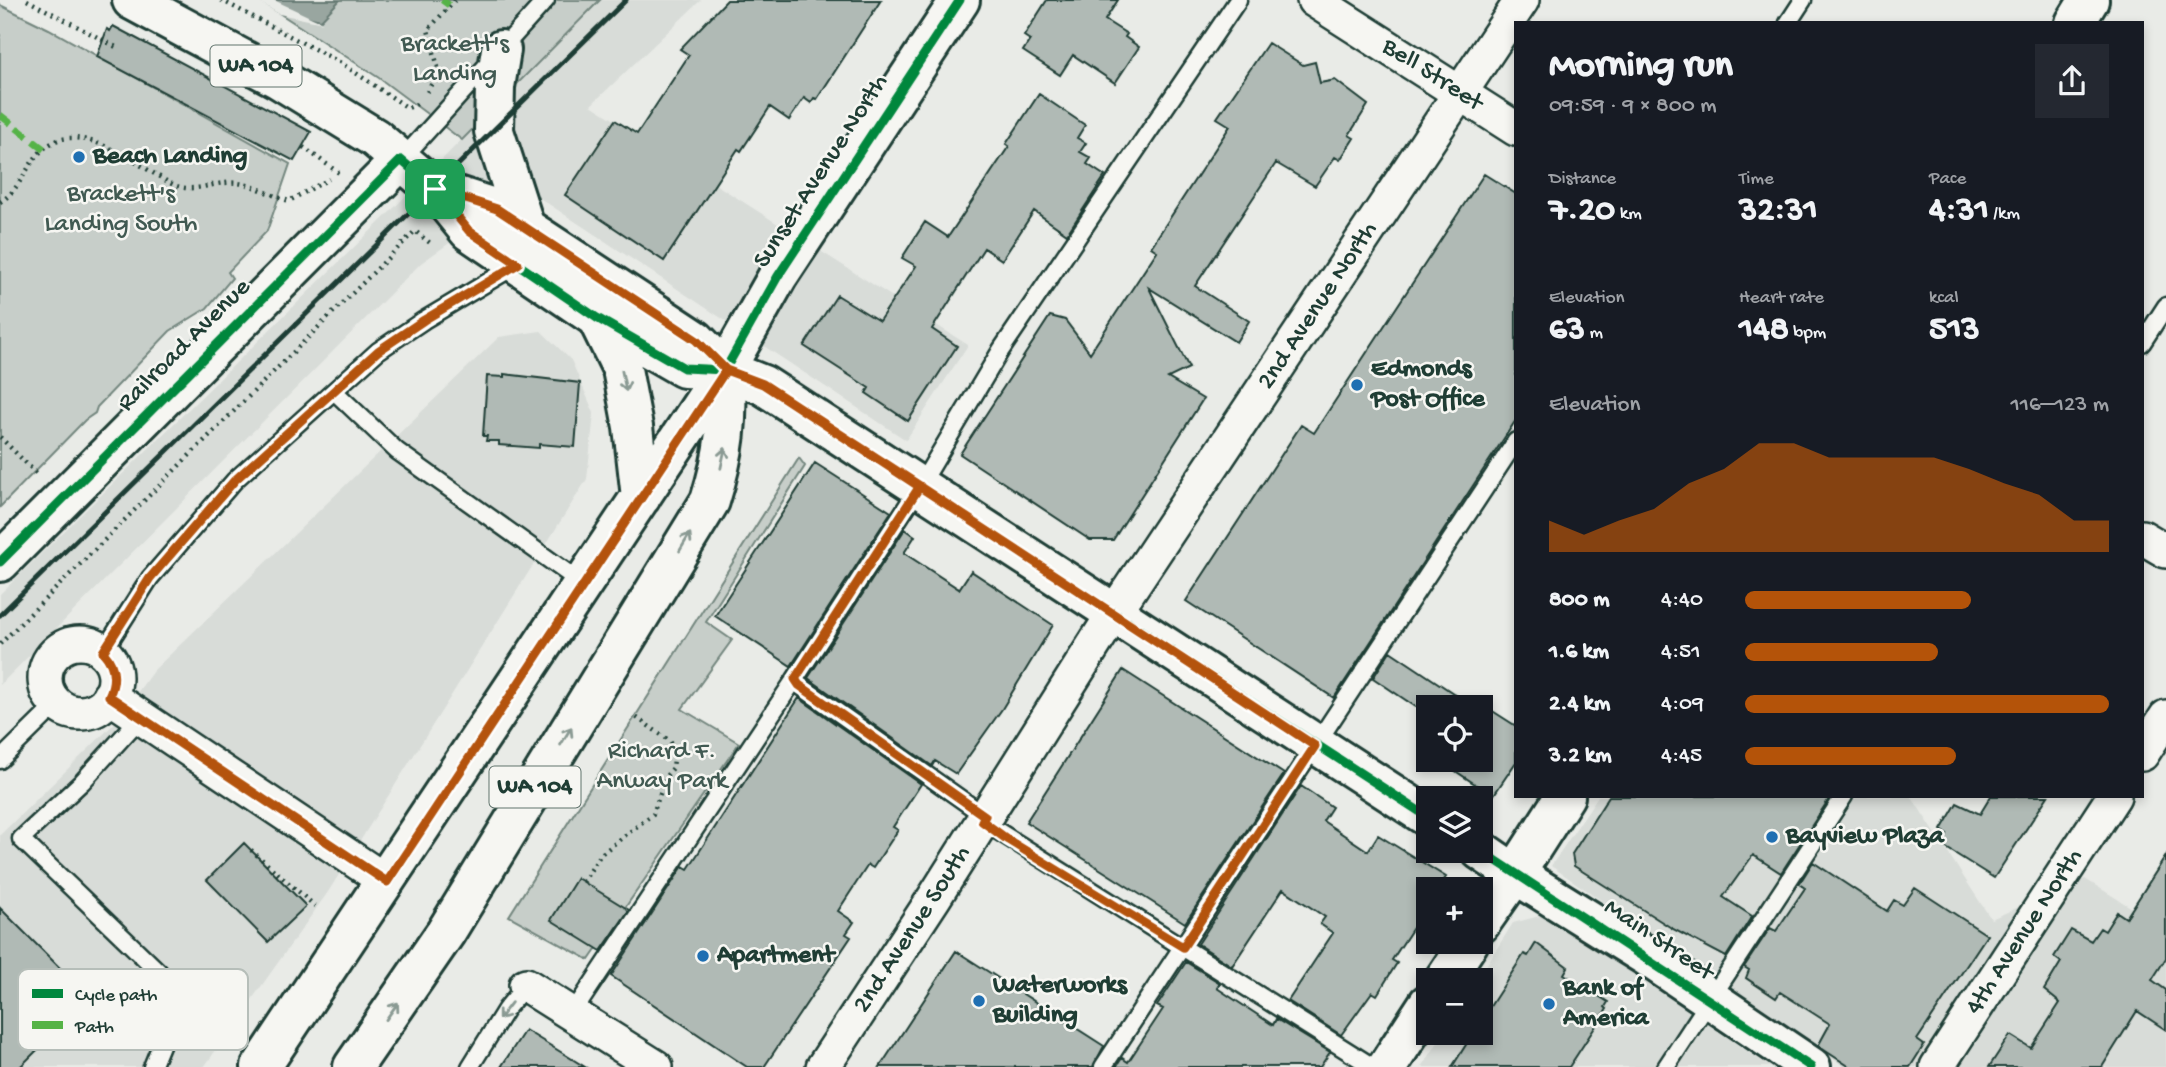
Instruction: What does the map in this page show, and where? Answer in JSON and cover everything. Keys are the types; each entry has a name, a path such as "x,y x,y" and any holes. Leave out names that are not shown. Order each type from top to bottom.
{"main road":[{"name":"WA 104","path":"132,0 279,79 388,149 435,189 469,231 597,318 622,369 633,427 641,497 585,585 261,1067"},
{"name":"Sunset Avenue North","path":"641,497 726,370 778,276 960,0"},
{"path":"2076,21 2089,0"},
{"path":"502,50 495,87 494,131 525,227"},
{"name":"Railroad Avenue","path":"0,562 388,149"},
{"name":"WA 104","path":"353,1067 446,932 710,501 724,457 729,414 726,370 696,340 497,209 435,189"},
{"path":"597,318 684,368 726,370 763,384 1416,809"},
{"path":"1493,905 1564,798"},
{"name":"Main Street","path":"1493,859 1648,957 1811,1067"},
{"path":"1387,1067 1416,1022"}],"street":[{"name":"Bell Street","path":"1314,0 1514,128"},
{"name":"2nd Avenue North","path":"1114,613 1522,0"},
{"path":"2144,538 2166,551"},
{"name":"2nd Avenue South","path":"823,1067 1114,613"},
{"path":"72,644 93,646 109,659 115,678 109,696 102,705 79,713 57,704 46,685 47,664 54,655 72,644"},
{"path":"109,696 387,882"},
{"path":"2144,751 2166,717"},
{"name":"4th Avenue North","path":"1937,1067 2113,798"},
{"path":"526,985 656,1067"}],"lane":[{"name":"Railroad Avenue","path":"388,149 502,50 546,0"},
{"path":"572,1014 920,486 1001,350 1238,0"},
{"path":"1789,21 1803,0"},
{"path":"103,652 150,578 235,480 390,343 518,264"},
{"path":"2144,340 2166,306"},
{"path":"334,391 397,451 585,585"},
{"path":"1103,1067 1514,444"},
{"path":"795,679 799,685 984,819 1373,1067"},
{"path":"0,760 57,704"},
{"path":"141,717 82,782 21,839 156,969"},
{"path":"1666,1067 1843,798"},
{"path":"470,1067 506,1009 526,985"},
{"path":"152,1067 159,1050"}],"path":[{"path":"27,0 118,48"},
{"path":"221,0 341,63 408,108 421,102 439,71 428,30 455,0"},
{"path":"0,202 12,195 26,167 53,142 79,140 105,145 183,188 240,183 289,201 339,173"},
{"path":"303,147 339,173 348,176"},
{"path":"0,644 415,231"},
{"path":"0,437 23,463 63,497"},
{"path":"583,882 601,854 653,814 666,776 673,768 675,750 670,741 633,715"},
{"path":"251,850 315,906"}],"shaded area":[{"path":"259,0 340,0 321,20 280,11"},
{"path":"600,0 701,0 591,105 968,345 906,440 526,189 421,263 0,685 0,594 391,211"},
{"path":"541,331 571,360 594,413 587,479 328,892 248,1005 248,969 18,969 18,1050 216,1050 204,1067 0,1067 0,835 116,722 153,671 499,337"},
{"path":"1597,798 1912,798 1991,919 2085,879 2166,929 2166,1067 1845,1067 1551,866"},
{"path":"1547,914 1770,1067 1422,1067 1436,1045 1493,1045 1493,968 1485,968 1513,923"}],"green space":[{"name":"Brackett's Landing","path":"259,0 600,0 462,140 379,78"},
{"name":"Brackett's Landing South","path":"0,5 49,29 290,164 267,231 228,272 232,278 207,308 170,331 97,407 95,413 0,507"},
{"name":"Richard F. Anway Park","path":"799,458 805,466 706,622 732,640 682,709 739,743 589,960 509,916"}],"pier":[{"path":"256,0 274,0 323,23 279,14"}],"building":[{"path":"727,0 881,0 817,99 814,98 811,103 804,98 789,120 770,107 741,151 738,149 664,261 565,195 615,120 637,134 689,55 680,49"},
{"path":"1047,0 1118,0 1105,20 1127,34 1125,37 1139,47 1115,83 1073,55 1060,75 1023,51 1030,40 1024,36"},
{"path":"113,26 311,132 294,161 97,57 107,29 110,31"},
{"path":"1268,43 1303,65 1315,62 1320,83 1335,80 1368,105 1349,135 1354,138 1340,160 1335,157 1315,186 1276,163 1195,286 1249,321 1236,342 1149,288 1189,368 1168,378 1203,399 1113,540 1090,540 960,454 1050,316 1065,320 1090,353 1157,251 1151,247 1230,126 1217,118"},
{"path":"1039,94 1085,125 1077,138 1086,143 1080,152 1091,158 1087,164 1105,176 1067,234 1034,211 1002,260 984,248 932,329 957,346 908,421 866,393 869,388 804,346 837,295 879,321 916,266 902,258 925,222 948,237 1009,146 1006,144"},
{"path":"1484,174 1514,193 1514,423 1334,698 1186,601 1301,425 1314,433"},
{"path":"504,374 580,383 575,447 539,444 539,448 499,445 499,441 486,441 487,436 483,436 487,376 504,377"},
{"path":"815,463 891,512 791,666 715,616"},
{"path":"905,529 915,536 904,553 959,589 971,571 1053,625 1002,709 956,774 935,761 932,766 808,678"},
{"path":"1390,651 1456,695 1416,695 1416,707 1373,678"},
{"path":"1123,670 1284,774 1185,923 1026,822"},
{"path":"799,698 921,784 893,827 898,830 873,868 868,865 838,911 854,922 846,934 851,937 764,1067 747,1067 611,976 683,866 688,869"},
{"path":"1493,711 1514,725 1514,765 1493,796 1493,786 1478,786 1457,772 1493,772"},
{"path":"1301,786 1332,807 1323,821 1368,851 1378,835 1416,858 1416,863 1423,863 1446,877 1416,877 1416,923 1392,960 1397,963 1377,995 1372,992 1341,1035 1288,1001 1333,933 1320,924 1325,917 1283,889 1232,966 1198,944"},
{"path":"1608,798 1830,798 1781,873 1753,855 1723,897 1752,916 1726,957 1673,929 1574,866 1572,854"},
{"path":"1990,798 2047,798 1994,878 1940,844 1947,834 1941,830 1957,803 1980,814"},
{"path":"244,843 306,906 268,942 207,880"},
{"path":"2166,856 2166,958 2152,980 2166,990 2166,1030 2137,1011 2102,1067 1989,1067 2010,1035 2031,1048 2060,1003 2044,990 2061,962 2054,957 2071,930 2091,941 2100,928 2105,931 2117,912 2126,918"},
{"path":"1813,862 1887,911 1894,900 1903,905 1915,888 1987,935 1917,1040 1924,1045 1910,1067 1850,1067 1818,1046 1830,1024 1780,992 1776,998 1746,978 1749,970 1744,967 1770,928 1776,931 1805,888 1799,884"},
{"path":"577,878 629,910 601,951 551,920"},
{"path":"0,908 61,969 18,969 18,1050 37,1050 20,1067 0,1067"},
{"name":"Bank of America","path":"1536,943 1568,967 1564,974 1608,1002 1605,1007 1607,1009 1569,1067 1452,1067 1466,1045 1493,1045 1493,1002 1524,954 1528,956"},
{"name":"Waterworks Building","path":"956,951 1104,1046 1093,1067 880,1067"},
{"path":"1186,962 1220,983 1217,988 1273,1025 1276,1019 1330,1052 1320,1067 1116,1067 1122,1058 1128,1062 1163,1009 1157,1006"},
{"path":"525,1030 585,1067 501,1067"}],"railway":[{"path":"0,615 626,0"}],"marked path":[{"path":"442,0 449,5"},
{"path":"0,115 45,150"}],"cycle path":[{"path":"725,370 778,276 960,0"},
{"path":"0,562 401,160 435,189 469,231 597,318 684,368 725,370 763,385 1416,809"},
{"path":"435,189 497,209 696,340 725,370"},
{"path":"1493,859 1811,1067"}],"place":[{"name":"Beach Landing","path":"79,157"},
{"name":"Edmonds Post Office","path":"1357,385"},
{"name":"Bayview Plaza","path":"1772,837"},
{"name":"Apartment","path":"703,956"},
{"name":"Waterworks Building","path":"979,1001"},
{"name":"Bank of America","path":"1549,1004"}],"route":[{"path":"435,189 469,231 518,264 378,351 235,480 150,578 103,652 109,659 115,678 109,696 387,882 726,370 763,384 1082,591 1315,746 1183,947 1008,840 982,821 985,816 799,685 795,679 920,486 763,384 726,370 696,340 497,209 435,189"}]}
